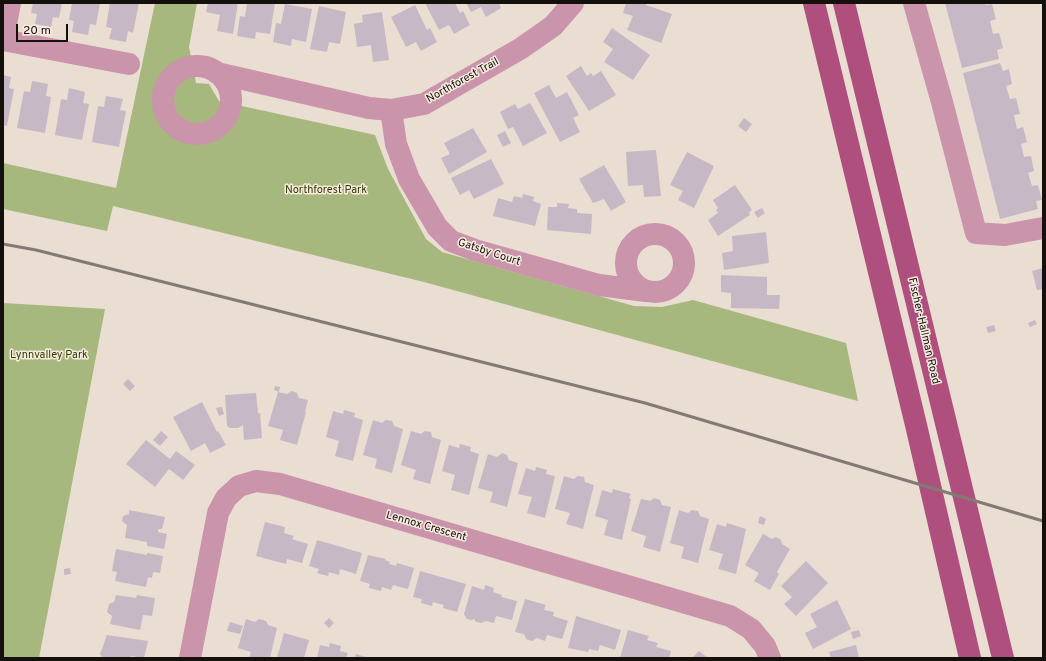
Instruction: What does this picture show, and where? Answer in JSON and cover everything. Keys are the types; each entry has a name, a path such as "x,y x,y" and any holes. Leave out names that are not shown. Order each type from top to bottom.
{"main road":[{"path":"814,3 916,425 970,658"},
{"name":"Fischer-Hallman Road","path":"844,3 1003,658"}],"street":[{"path":"10,3 3,40 129,64"},
{"name":"Northforest Trail","path":"217,73 370,108 391,110 424,104 520,49 553,26 573,3"},
{"path":"914,3 942,102 976,234 1005,235 1043,228"},
{"name":"Gatsby Court","path":"391,110 396,144 409,179 437,228 451,240 475,250 599,285 646,291"},
{"name":"Lennox Crescent","path":"190,658 218,513 226,498 239,486 256,481 280,484 730,616 751,628 765,646 770,658"}],"green space":[{"name":"Northforest Park","path":"155,3 197,3 189,47 196,83 209,84 219,101 375,135 388,169 426,239 442,252 634,306 662,307 693,300 846,343 858,401 424,282 113,206 107,231 3,209 3,163 116,188"},
{"name":"Lynnvalley Park","path":"3,303 105,309 39,658 3,658"}],"building":[{"path":"33,3 62,3 59,18 53,17 51,27 35,24 37,14 31,13"},
{"path":"72,3 100,3 96,25 90,24 88,35 72,32 74,21 69,20"},
{"path":"110,3 139,3 133,33 128,31 126,42 109,39 112,28 106,27"},
{"path":"208,3 238,3 233,34 217,31 220,15 206,12"},
{"path":"247,3 275,3 270,34 256,32 255,39 237,36 240,16 245,17"},
{"path":"425,3 455,3 460,13 463,11 470,25 454,34 449,25 439,30"},
{"path":"466,3 499,3 501,8 486,17 481,7 471,12"},
{"path":"626,3 646,3 646,5 672,14 661,43 627,30 633,16 623,13"},
{"path":"945,3 992,4 996,19 990,21 993,34 999,33 1003,48 997,50 999,59 962,68"},
{"path":"285,4 312,9 306,42 292,39 291,46 273,42 276,23 281,24"},
{"path":"415,5 427,30 430,28 437,42 421,51 416,42 406,47 391,17"},
{"path":"319,6 346,12 340,44 329,42 327,52 310,49"},
{"path":"382,12 389,60 373,62 371,45 357,47 354,24 363,22 362,15"},
{"path":"612,28 650,55 633,80 604,62 613,49 603,42"},
{"path":"1000,63 1003,71 1009,69 1012,84 1006,86 1010,99 1016,98 1020,114 1014,115 1017,129 1023,127 1027,142 1021,144 1024,157 1031,156 1034,171 1028,173 1032,186 1038,185 1042,200 1036,201 1038,209 1000,219 963,73"},
{"path":"581,66 587,76 591,73 593,76 601,71 616,95 589,111 566,76"},
{"path":"3,75 11,77 9,88 14,89 7,126 3,125"},
{"path":"32,81 48,84 46,96 51,97 45,133 17,128 24,91 30,92"},
{"path":"549,85 556,98 567,92 579,115 573,118 580,132 560,142 534,93"},
{"path":"69,88 85,92 83,103 89,104 82,140 55,135 61,99 67,100"},
{"path":"106,96 123,99 120,110 126,111 119,147 92,142 98,106 104,107"},
{"path":"530,103 547,133 523,146 513,127 508,129 500,112 515,104 518,109"},
{"path":"744,118 752,124 746,132 738,126"},
{"path":"473,128 487,152 449,174 441,158 450,154 444,143"},
{"path":"505,131 511,143 503,147 497,135"},
{"path":"656,150 661,196 644,197 643,185 628,186 626,152"},
{"path":"687,152 714,166 694,208 678,200 683,191 670,185"},
{"path":"491,159 504,184 474,199 469,190 460,195 451,178"},
{"path":"604,165 626,202 611,211 604,199 593,203 579,179"},
{"path":"735,185 752,210 749,212 750,215 718,236 708,220 718,213 716,210 718,208 713,200"},
{"path":"523,194 534,197 533,201 541,204 535,226 493,216 498,198 512,202 514,196 522,198"},
{"path":"557,203 569,204 568,208 577,209 577,213 592,214 591,234 547,230 548,207 557,207"},
{"path":"762,208 765,213 758,218 754,212"},
{"path":"766,232 769,263 724,270 722,253 733,251 732,236"},
{"path":"1043,268 1043,289 1037,290 1032,271"},
{"path":"721,275 767,277 767,295 780,295 779,309 731,308 731,293 721,292"},
{"path":"1035,320 1037,324 1030,327 1028,323"},
{"path":"994,325 996,331 988,333 986,327"},
{"path":"128,379 135,386 130,391 123,384"},
{"path":"275,386 280,387 279,392 274,390"},
{"path":"292,391 297,393 299,398 308,400 297,445 280,440 283,430 268,426 278,392 287,394"},
{"path":"256,393 258,413 260,413 262,438 244,440 243,425 238,428 230,428 227,426 225,395"},
{"path":"202,402 217,432 218,431 226,445 210,453 205,443 191,451 173,417"},
{"path":"222,407 224,414 219,416 216,408"},
{"path":"344,410 355,413 354,417 363,420 353,461 335,456 339,441 326,437 333,411 343,414"},
{"path":"373,420 382,423 386,420 392,421 394,426 403,429 392,473 375,468 377,459 363,455"},
{"path":"161,431 168,437 160,446 153,440"},
{"path":"411,431 421,434 425,431 431,432 432,437 441,440 430,484 413,479 416,470 401,465"},
{"path":"146,440 170,459 176,451 195,465 183,480 169,469 155,487 126,464"},
{"path":"460,444 471,447 470,451 479,454 469,495 451,490 455,475 442,471 449,445 459,448"},
{"path":"502,453 507,455 509,460 518,463 507,507 490,502 493,492 478,488 488,454 497,457"},
{"path":"536,467 547,470 546,474 555,476 545,518 527,513 532,497 518,494 526,468 535,471"},
{"path":"564,476 574,479 578,476 584,477 585,482 594,485 583,529 566,524 570,513 555,509"},
{"path":"613,489 631,494 622,540 604,535 608,520 595,516 602,490 612,493"},
{"path":"654,498 660,500 662,505 671,507 660,552 643,547 646,536 631,531 641,499 650,501"},
{"path":"129,510 165,517 162,529 158,529 158,532 167,534 164,549 147,546 147,542 125,538 127,525 122,521 123,516 129,514"},
{"path":"679,510 688,513 692,510 698,511 700,516 709,519 698,563 681,558 684,547 670,543"},
{"path":"760,516 766,519 764,525 758,523"},
{"path":"265,522 285,527 284,533 294,536 292,539 308,544 302,563 287,559 286,564 256,556"},
{"path":"727,523 746,529 736,574 718,569 723,554 709,550 717,524 726,527"},
{"path":"763,534 772,539 776,537 781,540 782,544 790,549 777,572 779,574 770,590 754,581 759,573 745,565"},
{"path":"317,540 362,553 356,574 340,569 339,575 329,572 328,576 317,573 319,569 309,566"},
{"path":"116,549 147,555 147,553 163,556 160,573 153,572 152,578 148,577 146,587 115,581 117,572 112,571"},
{"path":"368,555 386,559 385,560 390,562 389,564 396,566 397,563 414,568 408,589 393,585 391,590 382,587 381,591 369,588 370,584 360,581"},
{"path":"806,561 828,583 796,616 784,604 792,597 781,586"},
{"path":"70,568 71,574 64,575 64,569"},
{"path":"420,571 466,584 457,612 443,608 444,605 433,602 432,606 421,603 422,599 413,597"},
{"path":"485,585 494,588 493,592 502,595 501,597 517,601 512,620 496,616 494,623 486,621 481,623 476,622 474,619 467,619 464,614 472,586 484,590"},
{"path":"116,595 136,598 137,595 155,598 152,616 143,615 140,630 110,624 112,616 107,612 109,604 114,602"},
{"path":"525,599 546,605 544,610 554,612 553,616 568,621 562,639 547,635 545,641 537,638 532,641 526,639 524,634 515,632"},
{"path":"837,600 851,629 813,649 805,633 817,627 810,614"},
{"path":"576,616 621,630 615,650 600,645 598,651 589,649 588,652 568,648"},
{"path":"329,618 334,623 329,628 324,623"},
{"path":"246,619 255,622 259,619 266,621 268,625 277,628 270,658 249,658 251,652 238,648"},
{"path":"230,622 243,626 240,634 227,631"},
{"path":"628,630 649,636 647,640 658,643 656,647 671,651 669,658 620,658"},
{"path":"859,630 861,636 853,639 851,632"},
{"path":"284,633 309,640 304,658 277,658"},
{"path":"107,635 148,641 144,658 131,656 131,658 103,658 100,654"},
{"path":"330,643 341,646 340,651 348,653 346,658 317,658 320,645 329,647"},
{"path":"856,645 859,658 831,658 829,652"},
{"path":"699,651 708,658 692,658"},
{"path":"356,654 369,658 355,658"}],"railway":[{"path":"3,244 36,250 645,403 1043,521"}]}
